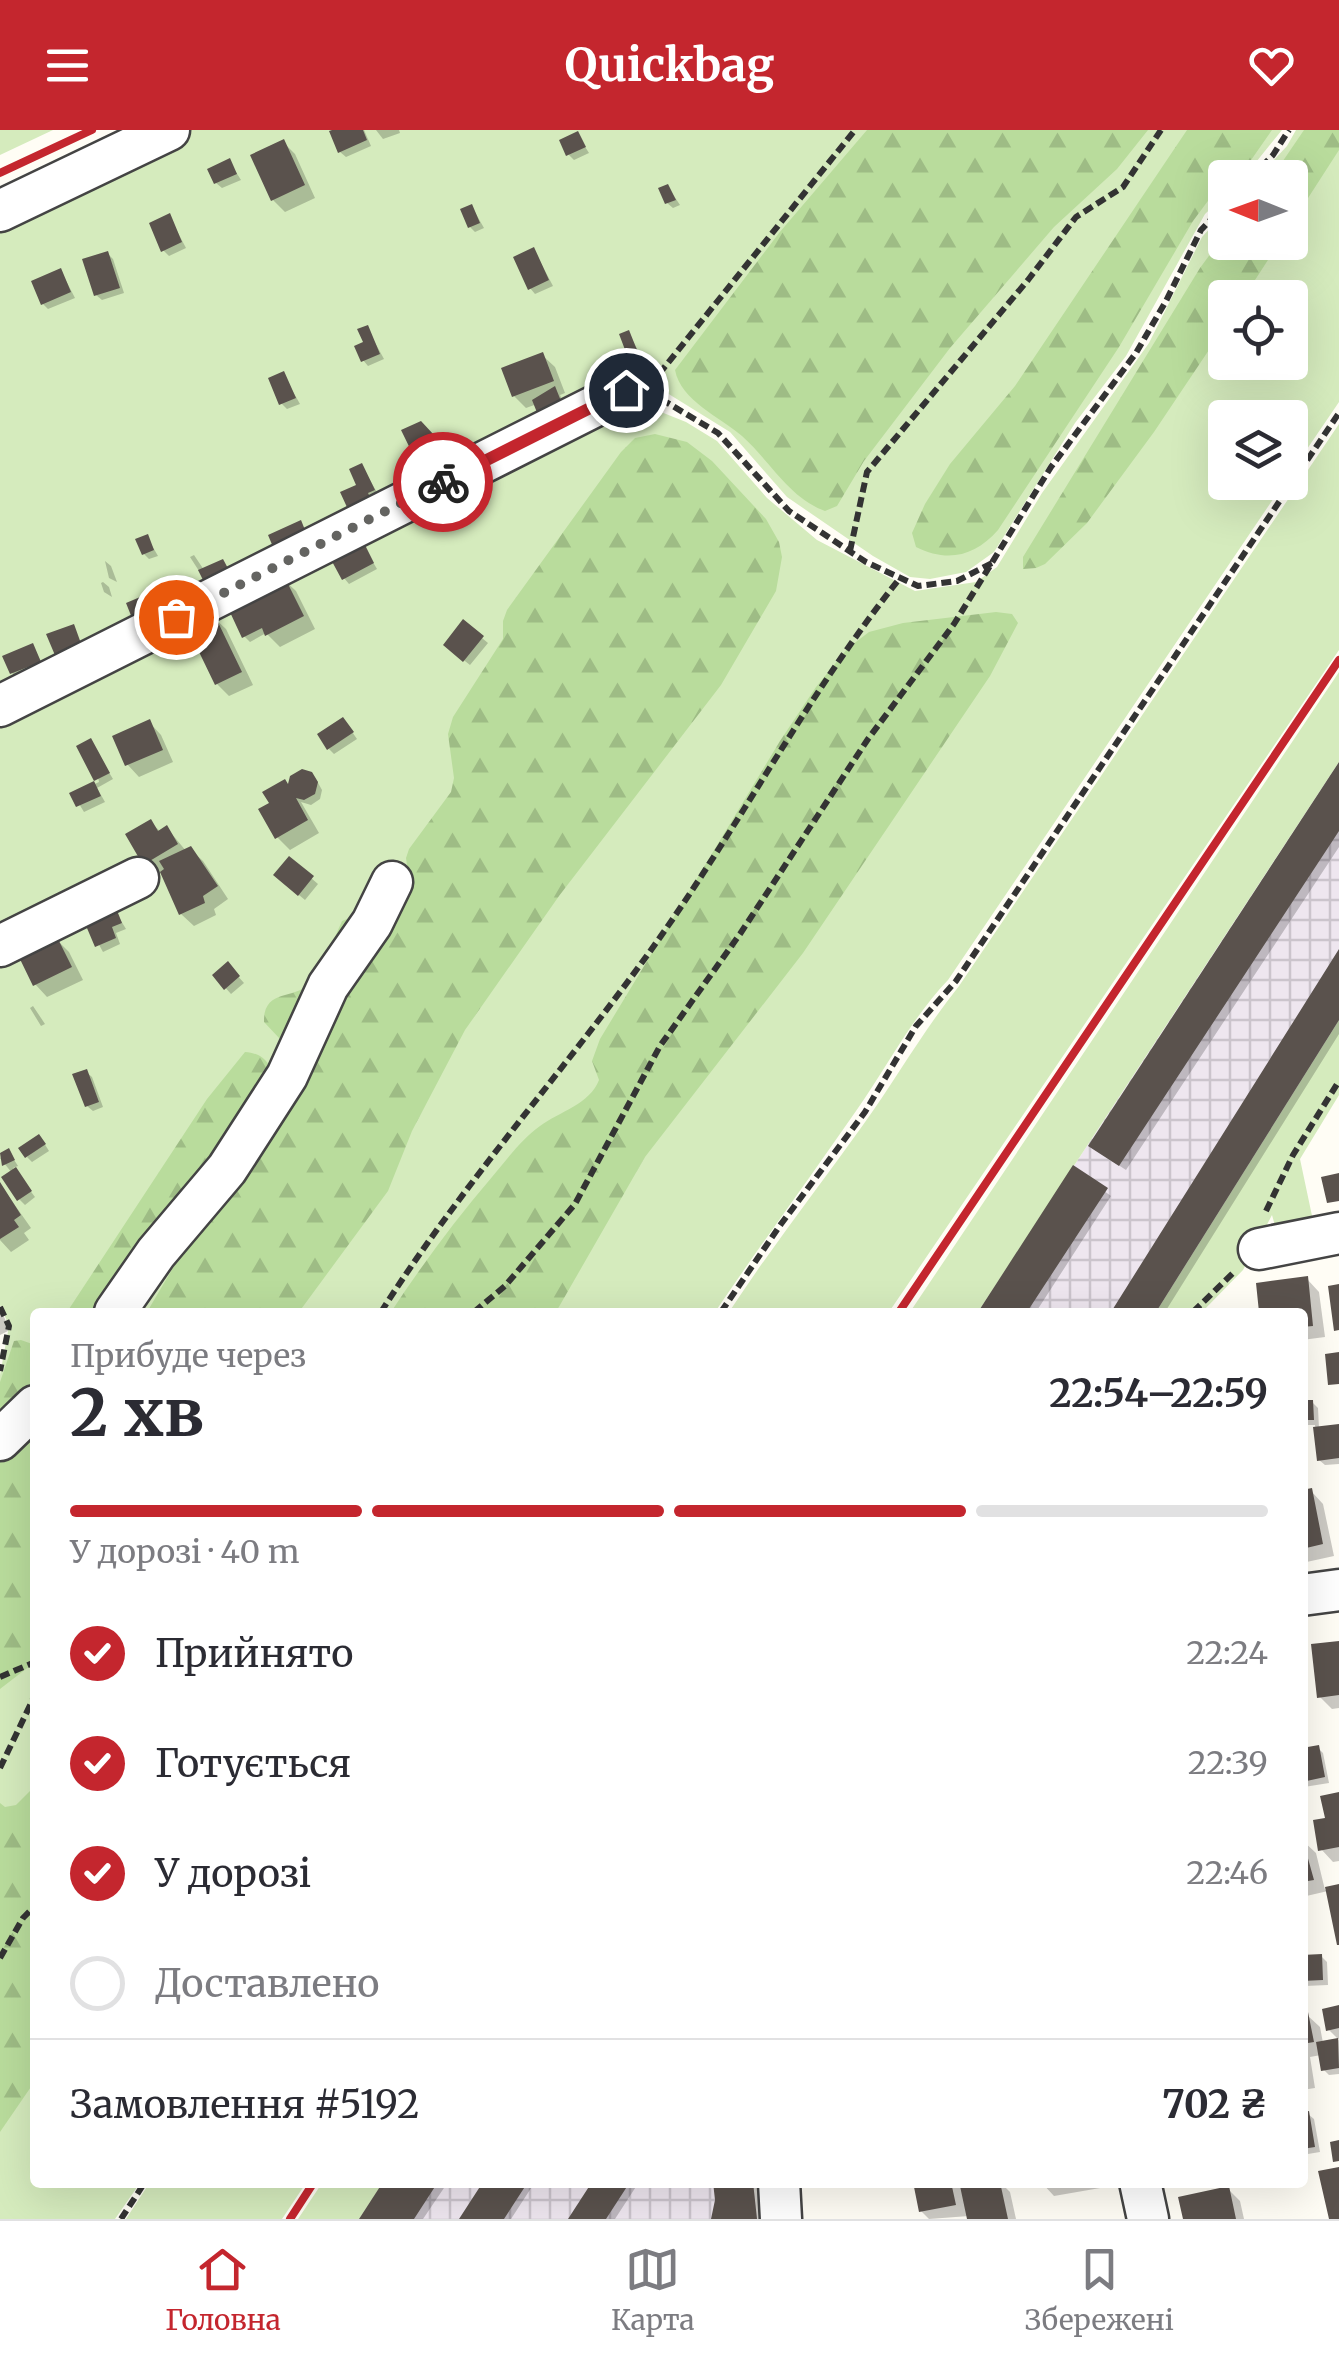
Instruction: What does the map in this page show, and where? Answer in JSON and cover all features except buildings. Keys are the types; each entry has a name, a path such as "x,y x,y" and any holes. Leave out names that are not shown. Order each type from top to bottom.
{"street":[{"path":"0,210 170,130"},
{"path":"0,706 630,389"},
{"path":"0,946 138,878"},
{"path":"119,1308 156,1253 227,1169 287,1076 328,986 372,923 392,882"},
{"path":"1258,1249 1339,1233"},
{"path":"0,1440 30,1411"},
{"path":"1308,1594 1339,1590"},
{"path":"1141,2188 1148,2219"}],"path":[{"path":"630,389 652,380 665,368 855,130"},
{"path":"850,551 867,472 1076,217 1123,186 1161,130"},
{"path":"1268,160 1289,130"},
{"path":"479,1308 504,1286 575,1204 660,1046 740,934 868,739 995,561 1051,467 1136,354 1208,223"},
{"path":"630,389 657,396 718,432 789,511 900,578 918,586 956,581 995,561"},
{"path":"724,1308 865,1112 916,1026 956,982 1339,413"},
{"path":"384,1308 423,1246 645,959 816,698 900,578"},
{"path":"1197,1308 1258,1249 1267,1208 1293,1156 1339,1082"},
{"path":"0,1307 9,1326 0,1370"},
{"path":"0,1678 30,1664"},
{"path":"0,1768 30,1705"},
{"path":"0,1958 30,1911"},
{"path":"121,2219 141,2188"}],"shaded area":[{"path":"1339,762 1339,1020 1159,1308 981,1308"},
{"path":"379,2188 754,2188 757,2219 359,2219"}],"green space":[{"path":"0,130 53,130 0,155"},
{"path":"183,130 1282,130 1258,160 1208,160 1208,211 1126,356 1075,423 994,552 966,572 930,579 910,577 787,497 730,432 659,388 624,380 0,701 0,218"},
{"path":"867,130 1148,130 1117,169 1054,227 950,348 864,461 837,506 825,511 801,497 742,436 702,408 685,391 675,370 779,233"},
{"path":"1187,130 1272,130 1251,160 1208,160 1208,201 1119,347 998,530 980,546 960,554 939,555 916,547 912,533 925,504 950,464 1015,386"},
{"path":"1296,130 1339,130 1339,402 1308,448 1308,400 1208,400 1208,500 1273,500 948,980 911,1027 718,1308 126,1308 288,1053 111,1308 30,1308 30,1400 0,1423 0,1375 9,1326 0,1305 0,717 632,395 641,404 686,422 717,441 767,498 817,540 915,591 976,582 997,567 1042,493 1149,343 1208,230 1208,260 1308,260 1308,160 1274,160"},
{"path":"1304,130 1339,130 1339,150 1308,198 1308,160 1284,160"},
{"path":"1208,257 1268,260 1255,280 1208,280 1208,351 1087,523 1045,564 1023,569 1023,557"},
{"path":"1339,424 1339,650 892,1308 732,1308 1288,500 1308,500 1308,470"},
{"path":"655,434 687,442 712,461 766,519 779,542 782,557 776,591 721,685 559,896 465,1030 412,1131 388,1191 302,1308 149,1308 190,1239 307,1069 358,970 405,906 410,887 406,858 409,849 451,792 454,778 448,734 453,717 503,639 507,610 635,438"},
{"path":"996,612 1012,614 1018,623 990,676 803,953 645,1157 558,1308 394,1308 452,1226 515,1150 540,1126 595,1088 599,1080 592,1061 600,1039 816,687 848,648 869,632 903,623"},
{"path":"1339,672 1339,762 981,1308 913,1308"},
{"path":"357,915 283,1040 280,1039 264,1022 268,1004 308,985 324,962 342,921"},
{"path":"1339,1020 1339,1095 1300,1159 1315,1230 1277,1233 1272,1215 1243,1270 1206,1308 1159,1308"},
{"path":"245,1052 268,1063 266,1083 106,1308 70,1308 207,1099"},
{"path":"14,1341 30,1343 30,1397 4,1411 0,1408 0,1382"},
{"path":"30,1420 30,2188 137,2188 115,2219 0,2219 0,1448"},
{"path":"30,1429 30,1666 0,1689 0,1457"},
{"path":"30,1791 30,2088 0,2132 0,1803 5,1807 16,1805"},
{"path":"146,2188 303,2188 282,2219 126,2219"},
{"path":"319,2188 380,2188 359,2219 298,2219"}],"railway":[{"path":"0,173 92,130"},
{"path":"902,1308 1339,660"},
{"path":"290,2219 310,2188"}],"way so far":[{"path":"176,617 443,482"}],"route":[{"path":"443,482 626,390"}]}
